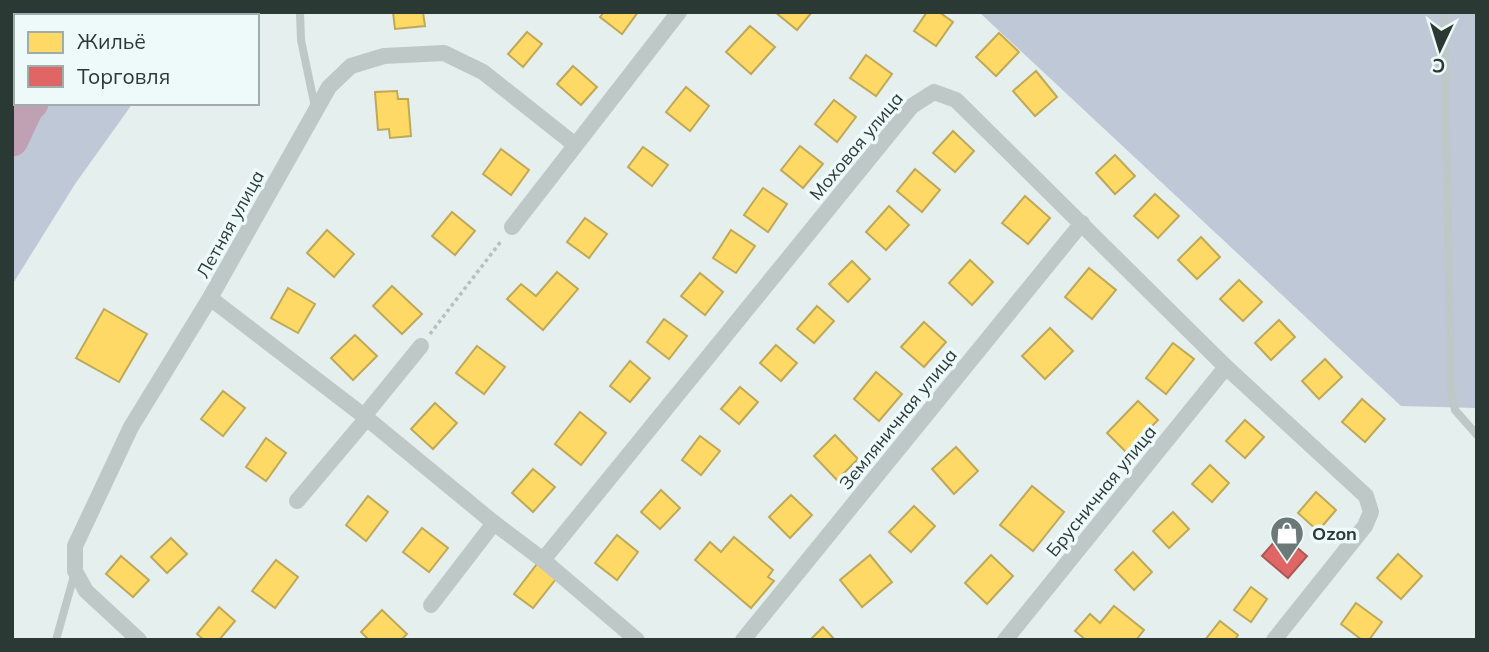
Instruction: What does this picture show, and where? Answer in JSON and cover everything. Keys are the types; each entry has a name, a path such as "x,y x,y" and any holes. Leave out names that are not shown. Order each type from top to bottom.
{"street":[{"path":"512,227 679,12"},
{"name":"Летняя улица","path":"574,144 483,72 444,53 384,56 351,66 329,87 315,110 210,298 366,417 542,560 627,637"},
{"name":"Моховая улица","path":"542,560 912,106 934,92 956,100 1226,367 1366,496 1371,512 1365,526 1274,640"},
{"name":"Земляничная улица","path":"743,640 1082,223"},
{"path":"139,640 86,591 75,571 75,547 131,428 210,298"},
{"path":"297,501 421,346"},
{"name":"Брусничная улица","path":"1005,640 1226,367"},
{"path":"431,605 494,523"}],"lane":[{"path":"300,12 301,40 315,110"},
{"path":"1444,12 1451,391 1455,410 1477,435"},
{"path":"56,640 75,571"}],"path":[{"path":"421,346 512,227"}],"shaded area":[{"path":"12,12 160,12 14,14 14,105 132,105 75,184 12,285"},
{"path":"979,12 1477,12 1477,408 1401,406"}],"building: Жильё":[{"path":"393,12 423,12 425,26 395,29"},
{"path":"604,12 638,12 622,34 600,17"},
{"path":"775,12 812,12 797,30"},
{"path":"927,12 939,12 953,22 936,46 914,31"},
{"path":"750,26 775,47 751,74 726,52"},
{"path":"527,32 542,44 523,67 508,54"},
{"path":"999,33 1019,52 996,76 976,57"},
{"path":"866,55 892,74 876,96 850,78"},
{"path":"573,66 597,87 581,105 557,84"},
{"path":"1036,71 1057,97 1035,116 1013,91"},
{"path":"686,87 709,106 690,131 666,112"},
{"path":"397,91 398,99 408,99 411,136 390,138 389,129 378,130 375,92"},
{"path":"834,100 856,117 837,142 815,124"},
{"path":"953,131 974,151 955,172 933,153"},
{"path":"800,146 823,164 803,188 781,170"},
{"path":"643,147 668,165 652,186 628,167"},
{"path":"501,149 529,170 511,195 483,174"},
{"path":"1115,155 1135,176 1115,194 1096,173"},
{"path":"915,169 940,190 922,212 897,191"},
{"path":"763,188 787,204 768,232 744,215"},
{"path":"1155,194 1179,216 1158,238 1134,216"},
{"path":"1025,196 1050,218 1028,244 1002,223"},
{"path":"889,206 909,225 886,250 866,232"},
{"path":"452,212 475,231 455,255 432,236"},
{"path":"585,218 607,234 589,258 567,242"},
{"path":"327,230 354,254 334,277 307,253"},
{"path":"731,230 755,246 736,273 713,258"},
{"path":"1201,237 1220,257 1197,279 1178,260"},
{"path":"970,260 993,282 972,305 949,283"},
{"path":"852,261 870,279 848,302 829,284"},
{"path":"1089,268 1116,290 1092,319 1065,297"},
{"path":"557,272 578,289 543,330 507,299 521,284 536,296"},
{"path":"700,273 723,292 705,315 681,296"},
{"path":"1239,280 1262,302 1243,321 1220,299"},
{"path":"392,286 422,314 402,334 373,306"},
{"path":"288,288 315,304 298,333 271,318"},
{"path":"817,306 834,321 814,343 797,329"},
{"path":"104,309 147,334 119,382 76,358"},
{"path":"664,319 687,336 669,359 647,342"},
{"path":"1279,320 1295,337 1271,360 1255,343"},
{"path":"924,322 946,342 924,367 901,347"},
{"path":"1050,328 1073,351 1045,379 1022,356"},
{"path":"355,335 377,356 353,380 331,358"},
{"path":"1173,343 1194,359 1166,394 1146,378"},
{"path":"776,345 797,363 781,381 760,363"},
{"path":"477,346 505,367 484,394 456,373"},
{"path":"1325,359 1342,377 1319,399 1302,381"},
{"path":"630,361 650,378 630,402 610,386"},
{"path":"876,372 902,394 879,421 854,399"},
{"path":"740,387 758,402 739,424 721,409"},
{"path":"223,391 245,408 223,436 201,419"},
{"path":"1362,399 1385,419 1365,442 1342,422"},
{"path":"1138,401 1158,420 1126,452 1107,433"},
{"path":"435,403 457,423 433,449 411,429"},
{"path":"580,412 606,433 581,465 555,444"},
{"path":"1245,420 1264,437 1245,458 1226,441"},
{"path":"835,435 858,459 837,480 814,456"},
{"path":"700,436 720,451 701,475 682,460"},
{"path":"266,438 286,453 266,481 246,467"},
{"path":"956,447 978,471 954,494 932,469"},
{"path":"1210,465 1229,483 1212,502 1192,484"},
{"path":"533,469 555,487 533,512 512,493"},
{"path":"1032,486 1064,512 1033,551 1000,525"},
{"path":"661,490 680,508 660,529 641,512"},
{"path":"1316,492 1336,510 1318,531 1298,513"},
{"path":"791,495 812,515 790,538 769,517"},
{"path":"368,496 388,512 366,541 346,525"},
{"path":"914,506 935,526 911,552 889,532"},
{"path":"1173,512 1189,529 1169,548 1153,531"},
{"path":"422,528 448,548 429,572 403,552"},
{"path":"617,535 638,552 617,580 595,563"},
{"path":"734,537 773,570 768,577 774,581 751,608 695,560 710,542 721,552"},
{"path":"171,538 187,554 167,573 151,557"},
{"path":"1133,552 1152,572 1134,590 1115,570"},
{"path":"1398,554 1422,576 1401,599 1377,578"},
{"path":"870,555 892,582 862,607 840,580"},
{"path":"991,555 1013,576 987,604 965,583"},
{"path":"121,556 149,580 133,597 106,574"},
{"path":"276,560 298,577 275,608 252,591"},
{"path":"537,564 556,579 533,608 514,594"},
{"path":"1251,587 1267,599 1251,622 1234,610"},
{"path":"1356,603 1382,622 1369,640 1362,640 1341,624"},
{"path":"1114,606 1144,630 1136,640 1086,640 1075,631 1090,614 1100,623"},
{"path":"219,607 235,621 219,640 204,640 197,634"},
{"path":"382,610 407,634 401,640 369,640 361,632"},
{"path":"1220,621 1238,635 1235,640 1205,640"},
{"path":"823,627 835,640 810,640"}],"building: Торговля":[{"path":"1281,534 1307,556 1288,578 1262,556"}],"waterway":[{"path":"12,140 30,105"}],"place":[{"name":"Ozon","path":"1287,563"}]}
